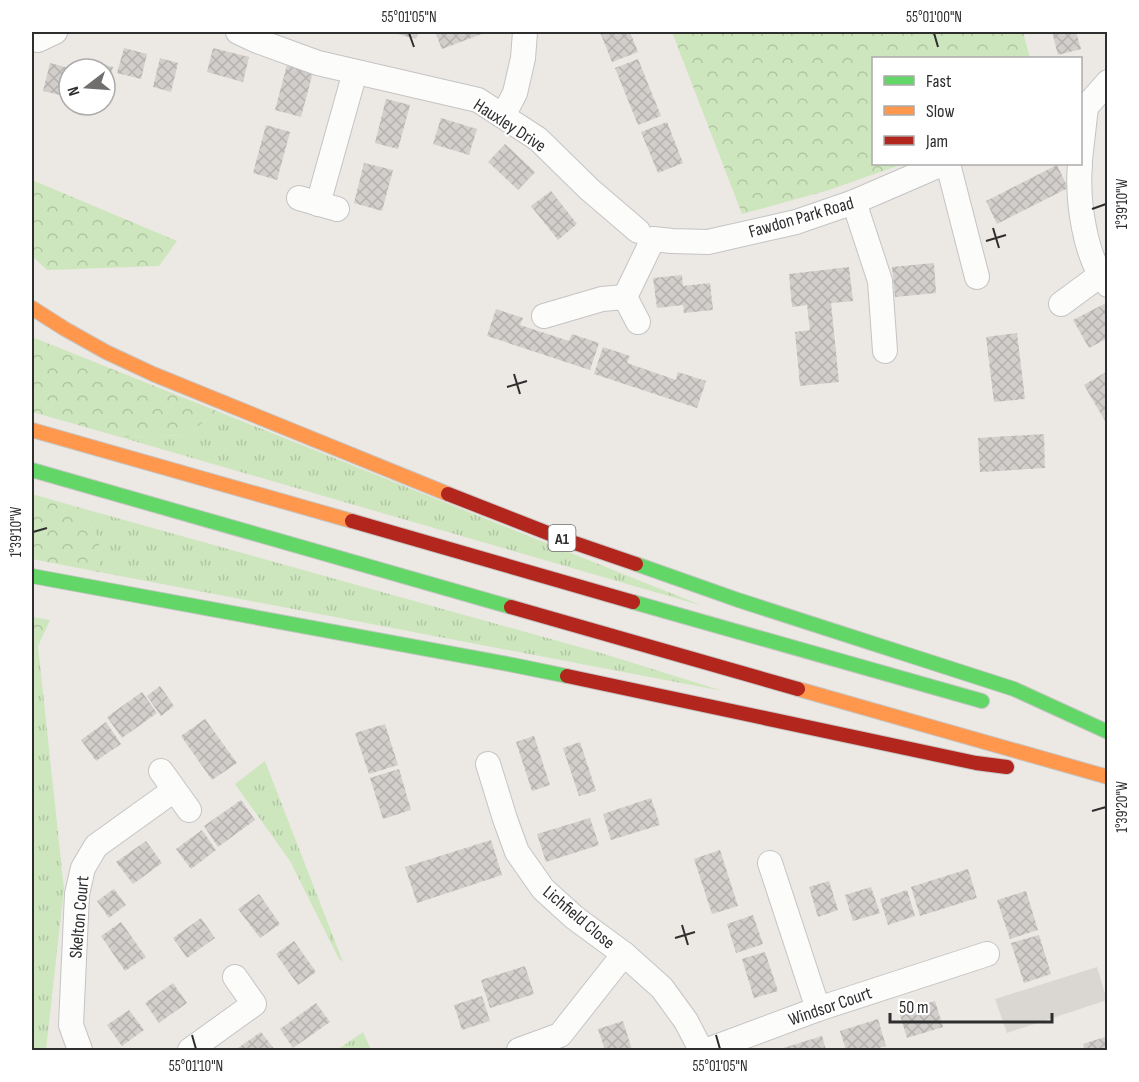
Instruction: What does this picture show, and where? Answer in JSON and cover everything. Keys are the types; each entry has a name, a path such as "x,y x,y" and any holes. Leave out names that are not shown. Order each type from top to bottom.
{"highway":[{"name":"A1","path":"32,308 106,352 153,374 416,481 564,539 738,600 1014,689 1107,732"},
{"name":"A1","path":"32,430 993,705"},
{"path":"32,470 1107,779"},
{"path":"32,576 513,665 976,763 1020,769"},
{"path":"1050,721 1107,737"},
{"path":"1042,772 1107,779"}],"street":[{"path":"32,39 38,40 55,32"},
{"name":"Hauxley Drive","path":"238,32 318,63 478,100 538,139 589,189 645,235"},
{"path":"503,116 515,93 523,58 525,32"},
{"path":"318,204 355,72"},
{"path":"1082,125 1083,107 1107,82"},
{"name":"Fawdon Park Road","path":"645,235 672,241 708,242 796,222 854,202 940,165"},
{"path":"948,165 977,277"},
{"path":"1061,304 1103,280 1085,235 1079,180 1080,165"},
{"path":"854,202 880,281 885,351"},
{"path":"639,322 625,297 645,235"},
{"path":"544,316 602,298 625,297"},
{"name":"Lichfield Close","path":"488,764 518,852 543,890 575,918 624,954 662,988 686,1021 701,1050"},
{"name":"Skelton Court","path":"80,1050 71,1025 77,894 83,868 96,846 175,790"},
{"path":"770,862 818,1009"},
{"path":"519,1050 563,1043 624,954"},
{"name":"Windsor Court","path":"708,1050 818,1009 987,954"},
{"path":"190,1050 254,1004 234,977"}],"green space":[{"path":"672,32 1023,32 1030,57 872,57 872,165 900,165 829,190 742,214"},
{"path":"32,180 177,241 159,266 47,270 32,256"},
{"path":"32,337 217,411 187,435 120,437 32,412"},
{"path":"217,411 703,606 120,437 187,435"},
{"path":"32,494 81,508 99,539 99,572 32,559"},
{"path":"81,508 601,653 723,691 99,572 99,539"},
{"path":"32,617 50,620 38,646 32,652"},
{"path":"38,646 64,889 46,1050 32,1050 32,652"},
{"path":"265,761 343,962 339,959 290,861 235,784"},
{"path":"363,1032 371,1050 337,1050"}],"shaded area":[{"path":"1097,967 1107,1000 1007,1033 995,999"}],"building":[{"path":"390,32 419,32 416,39"},
{"path":"435,32 487,32 442,49"},
{"path":"600,32 630,32 638,52 612,62"},
{"path":"1052,32 1076,32 1081,49 1058,55"},
{"path":"124,48 147,54 141,79 117,73"},
{"path":"213,48 249,57 243,82 207,72"},
{"path":"160,58 178,63 171,92 153,87"},
{"path":"638,59 661,116 638,125 615,68"},
{"path":"50,63 57,65 57,94 43,91"},
{"path":"287,65 313,72 301,117 275,110"},
{"path":"386,99 410,105 398,149 375,143"},
{"path":"441,118 477,129 469,155 433,144"},
{"path":"667,122 683,163 658,173 641,132"},
{"path":"266,125 290,132 277,180 253,173"},
{"path":"505,144 535,172 518,190 488,162"},
{"path":"364,163 393,170 382,211 354,203"},
{"path":"1057,165 1068,188 997,224 986,201"},
{"path":"551,191 577,224 558,240 531,206"},
{"path":"934,263 936,293 895,297 892,267"},
{"path":"849,267 853,301 831,303 839,382 800,386 795,332 810,330 807,305 792,307 789,274"},
{"path":"682,275 683,286 710,283 713,310 684,313 683,305 657,308 653,278"},
{"path":"1108,302 1108,338 1089,348 1073,320"},
{"path":"496,309 523,318 520,325 569,341 572,334 599,343 590,370 487,336"},
{"path":"1017,333 1025,399 994,402 986,337"},
{"path":"603,347 630,356 627,363 676,380 678,372 706,381 697,408 594,374"},
{"path":"1106,372 1108,375 1108,426 1084,385"},
{"path":"1044,434 1045,468 980,472 978,438"},
{"path":"160,686 174,706 161,716 147,696"},
{"path":"142,692 157,713 122,738 107,717"},
{"path":"205,719 237,763 212,780 181,736"},
{"path":"106,722 121,744 96,761 81,740"},
{"path":"385,724 398,765 369,774 355,733"},
{"path":"534,736 550,785 532,791 516,742"},
{"path":"580,742 596,791 579,796 563,748"},
{"path":"399,769 411,810 383,819 370,778"},
{"path":"651,798 660,825 611,840 603,814"},
{"path":"241,800 255,820 218,847 204,826"},
{"path":"590,818 599,845 546,862 537,834"},
{"path":"202,830 216,850 191,869 176,849"},
{"path":"491,840 502,875 417,903 405,867"},
{"path":"146,841 162,863 133,884 116,862"},
{"path":"720,850 738,906 712,914 694,859"},
{"path":"968,869 977,898 920,916 911,887"},
{"path":"829,881 838,910 818,917 809,887"},
{"path":"871,887 880,913 853,921 845,895"},
{"path":"114,889 126,905 109,918 97,901"},
{"path":"907,890 915,916 888,925 880,899"},
{"path":"1026,891 1038,930 1010,939 997,900"},
{"path":"259,894 280,924 260,938 238,909"},
{"path":"753,915 763,944 736,953 727,924"},
{"path":"201,918 215,938 187,958 173,938"},
{"path":"121,922 146,957 125,971 101,936"},
{"path":"1039,935 1051,974 1024,983 1011,943"},
{"path":"294,941 316,972 298,985 276,954"},
{"path":"765,952 778,991 754,998 742,959"},
{"path":"525,966 534,994 490,1008 481,980"},
{"path":"173,983 187,1003 159,1023 145,1003"},
{"path":"482,996 490,1021 462,1030 454,1005"},
{"path":"935,1001 943,1027 907,1038 899,1012"},
{"path":"316,1003 330,1022 293,1048 280,1029"},
{"path":"129,1010 144,1030 122,1046 107,1025"},
{"path":"878,1019 886,1046 871,1050 846,1050 840,1031"},
{"path":"623,1021 632,1050 605,1050 598,1029"},
{"path":"261,1032 275,1050 235,1050"},
{"path":"822,1036 826,1050 777,1050"},
{"path":"1108,1036 1108,1050 1085,1050 1083,1044"}],"traffic: fast":[{"path":"32,470 511,607"},
{"path":"636,564 738,600 1014,689 1108,732"},
{"path":"32,576 567,676"},
{"path":"633,602 982,701"}],"traffic: slow":[{"path":"32,308 106,352 153,374 448,494"},
{"path":"32,430 352,521"},
{"path":"798,689 1108,777"}],"traffic: jam":[{"path":"448,494 563,539 636,564"},
{"path":"352,521 633,602"},
{"path":"511,607 798,689"},
{"path":"567,676 976,763 1007,767"}]}
